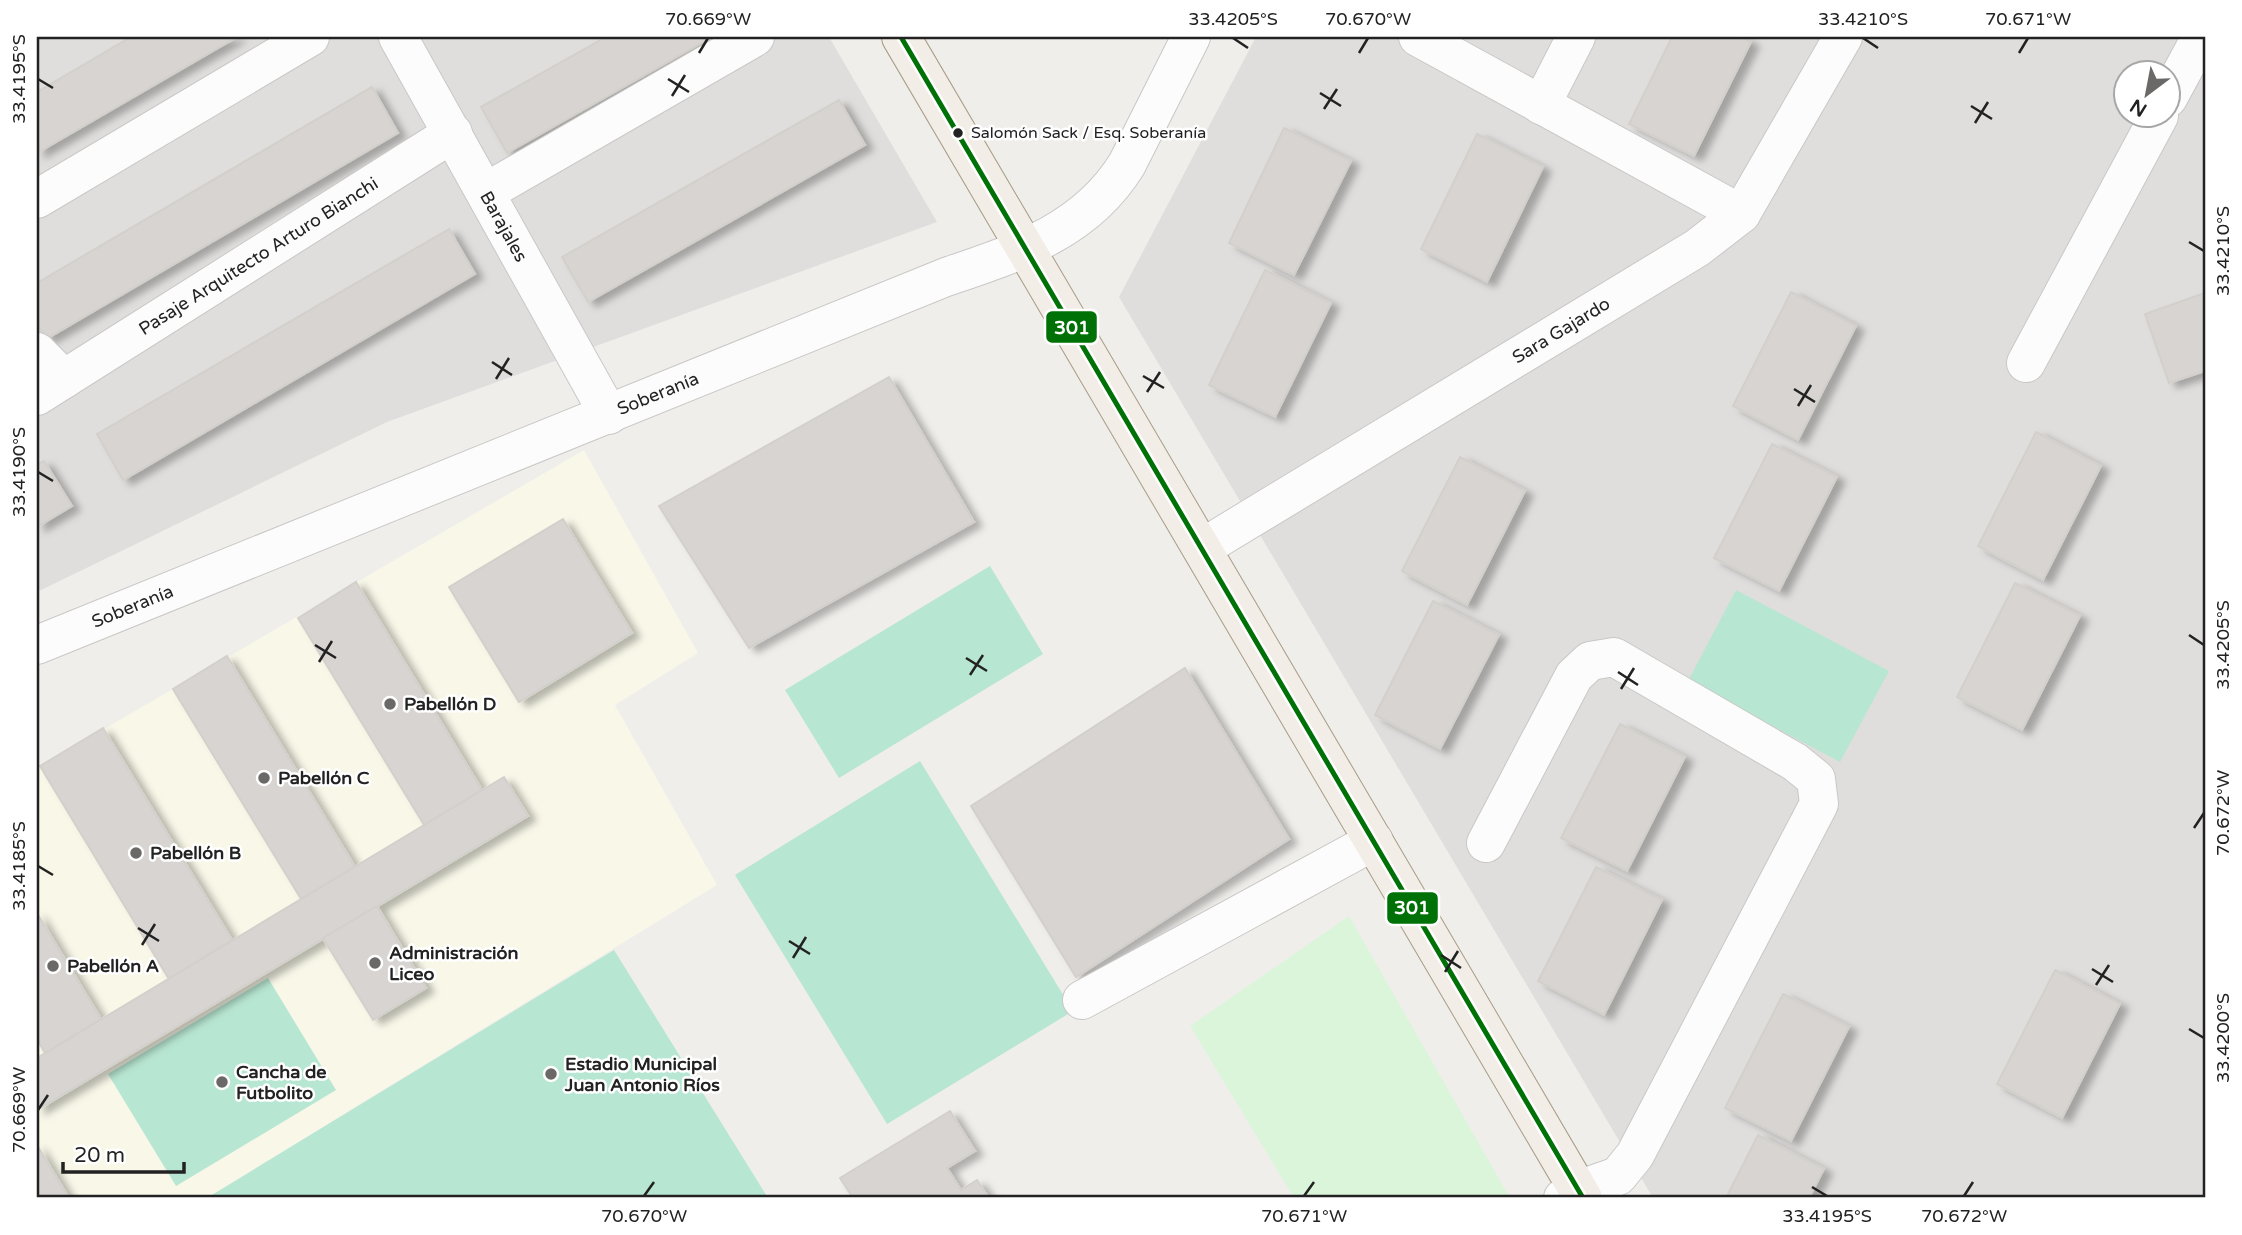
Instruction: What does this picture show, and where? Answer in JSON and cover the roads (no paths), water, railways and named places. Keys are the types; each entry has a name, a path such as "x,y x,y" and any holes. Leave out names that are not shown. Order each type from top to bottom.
{"main road":[{"path":"901,37 1374,841 1575,1195"}],"street":[{"path":"37,199 310,37"},
{"name":"Barajales","path":"398,37 609,415"},
{"path":"486,192 755,37"},
{"name":"Soberanía","path":"37,645 946,277 1025,248 1077,219 1115,183 1191,37"},
{"path":"1418,37 1741,214"},
{"path":"1541,105 1576,37"},
{"name":"Sara Gajardo","path":"1202,548 1698,248 1741,214 1843,37"},
{"path":"2182,72 2201,37"},
{"path":"2026,363 2151,130"},
{"name":"Pasaje Arquitecto Arturo Bianchi","path":"37,352 50,388 453,133"},
{"path":"1486,843 1574,676 1590,661 1614,657 1795,762 1816,779 1819,804 1636,1155 1618,1176 1575,1195"},
{"path":"1083,1000 1374,841"}],"place":[{"name":"Salomón Sack / Esq. Soberanía","path":"958,133"},
{"name":"Pabellón D","path":"390,704"},
{"name":"Pabellón C","path":"264,778"},
{"name":"Pabellón B","path":"136,853"},
{"name":"Administración Liceo","path":"375,963"},
{"name":"Pabellón A","path":"53,966"},
{"name":"Estadio Municipal Juan Antonio Ríos","path":"551,1074"},
{"name":"Cancha de Futbolito","path":"222,1082"}]}
